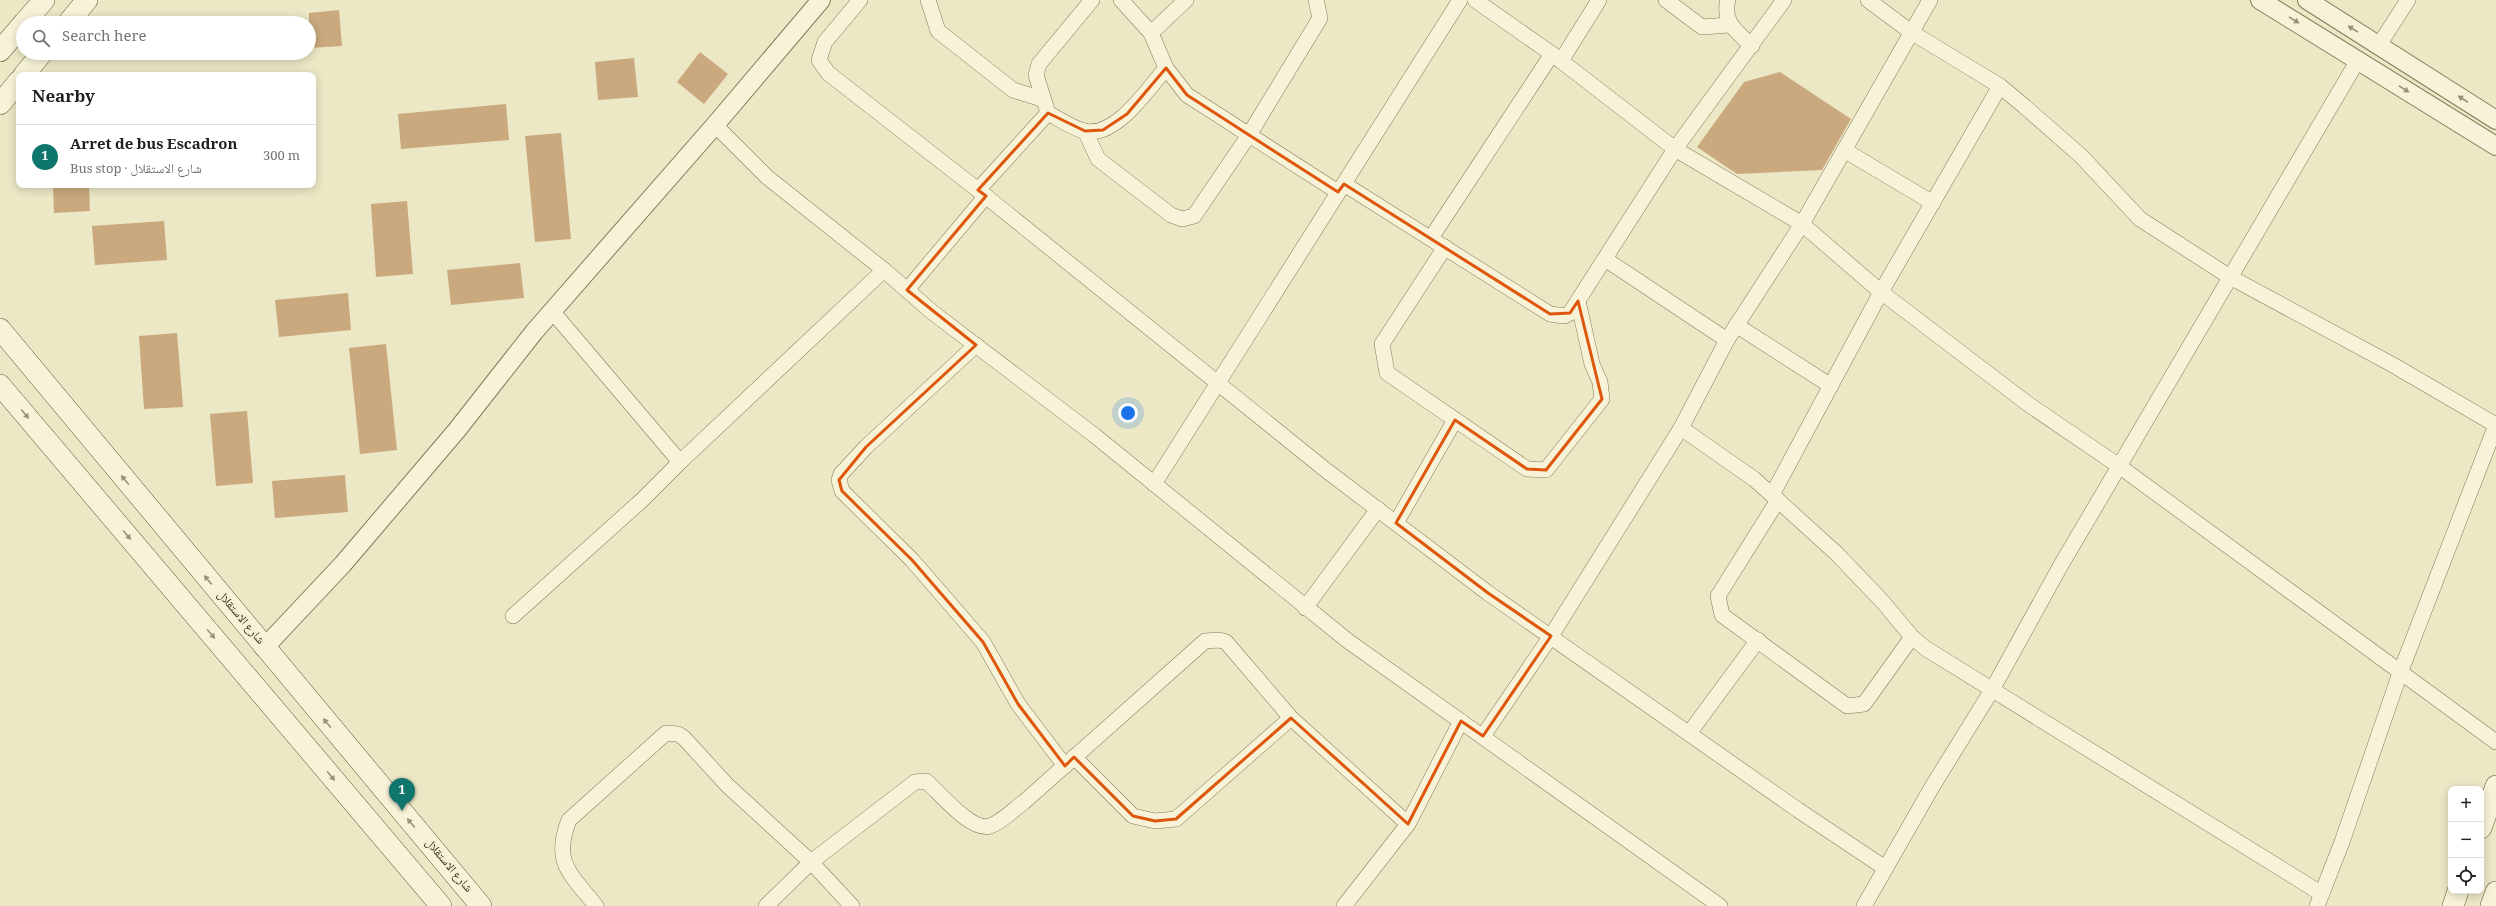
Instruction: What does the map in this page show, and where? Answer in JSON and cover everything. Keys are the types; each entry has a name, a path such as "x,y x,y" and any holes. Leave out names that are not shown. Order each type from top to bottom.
{"main road":[{"path":"31,16 44,0"},
{"path":"74,16 87,0"},
{"path":"0,51 16,33"},
{"path":"26,72 36,60"},
{"path":"0,104 16,85"},
{"name":"شارع الاستقلال","path":"0,329 264,648 481,906"},
{"path":"0,385 441,906"},
{"path":"2483,822 2496,786"},
{"path":"2491,906 2496,892"},
{"path":"2453,906 2457,894"}],"street":[{"path":"264,648 343,564 457,430 552,311 716,125 821,0"},
{"path":"860,0 825,42 819,60 828,73 982,193 1378,509 1488,593 1690,732 1798,810 1885,868"},
{"path":"928,0 938,31 1013,90 1042,99"},
{"path":"1092,0 1039,64 1036,75 1042,99 1048,113 1084,131 1103,130 1127,114 1166,68"},
{"path":"1121,0 1151,33 1166,68 1187,96 1249,135 1431,238 1550,314 1564,316 1570,313 1676,149 1784,0"},
{"path":"1151,33 1186,0"},
{"path":"1084,131 1098,159 1171,215 1182,219 1194,216 1249,135 1320,18 1316,0"},
{"path":"1154,484 1460,0"},
{"path":"1475,0 1557,57 1676,149 1802,224 1881,292 2028,404 2119,466 2496,742"},
{"path":"1431,238 1557,57 1599,0"},
{"path":"1666,0 1702,27 1730,25"},
{"path":"1728,0 1726,9 1730,25 1752,46"},
{"path":"1681,428 1754,479 1842,558 1882,601 1912,638 2319,900 2342,842 2400,673 2496,425 2393,365 2230,277 2140,219 2080,156 2000,86 1911,32 1868,0"},
{"path":"1483,736 1551,636 1681,428 1727,340 1802,224 1930,0"},
{"path":"2260,0 2496,146"},
{"path":"2307,0 2496,120"},
{"path":"2379,45 2408,0"},
{"path":"1864,906 1885,868 1992,690 2119,466 2358,60"},
{"path":"1912,638 1864,704 1847,706 1722,615 1718,596 1775,498 1831,386 1881,292 2000,86"},
{"path":"907,290 982,193 1048,113"},
{"path":"716,125 767,177 976,345 1094,435 1305,608 1403,681 1483,736 1720,906"},
{"path":"1844,150 1933,203"},
{"path":"1445,247 1382,344 1387,374 1526,469 1546,470 1602,399 1600,382 1592,364 1578,301"},
{"path":"1605,259 1727,340"},
{"path":"513,616 642,500 680,462 884,270"},
{"path":"552,311 680,462"},
{"path":"1736,325 1831,386"},
{"path":"976,345 866,447 841,474 840,486 842,491 912,560 983,642 1018,704 1069,762 1133,816 1155,821 1176,819 1291,718"},
{"path":"1396,523 1454,420"},
{"path":"1305,608 1378,509"},
{"path":"766,906 811,862 915,782 926,781 968,820 984,827 992,825 1024,802 1206,641 1213,639 1226,642 1291,718 1408,824"},
{"path":"1690,732 1758,640"},
{"path":"1344,906 1408,824 1461,721"},
{"path":"596,906 566,868 562,855 562,838 569,820 666,733 678,734 684,738 727,786 811,862 852,906"}],"highlighted area":[{"path":"1166,68 1187,95 1249,135 1338,192 1344,184 1550,314 1570,313 1578,301 1602,399 1546,470 1527,469 1455,420 1396,523 1488,593 1551,636 1483,736 1461,721 1408,824 1291,718 1176,819 1155,821 1133,816 1074,757 1065,766 1018,704 983,642 912,560 842,491 839,480 866,447 976,345 907,290 986,196 978,190 1048,113 1085,131 1103,130 1127,114"}],"building":[{"path":"339,10 342,46 316,48 316,16 309,16 309,13"},
{"path":"700,52 728,74 704,104 677,82"},
{"path":"634,58 638,97 598,100 595,62"},
{"path":"1780,72 1851,119 1822,170 1737,174 1697,147 1744,82"},
{"path":"506,104 509,140 401,149 398,114"},
{"path":"561,133 571,239 535,242 525,136"},
{"path":"53,188 89,188 90,211 54,213"},
{"path":"407,201 413,274 376,277 371,204"},
{"path":"164,221 167,260 95,265 92,226"},
{"path":"520,263 524,298 451,305 447,270"},
{"path":"348,293 351,330 279,337 275,300"},
{"path":"177,333 183,407 144,409 139,336"},
{"path":"386,344 397,450 360,454 349,348"},
{"path":"247,411 253,483 216,486 210,414"},
{"path":"345,475 348,512 275,518 272,481"}],"place":[{"name":"Arret de bus Escadron","path":"402,811"}]}
